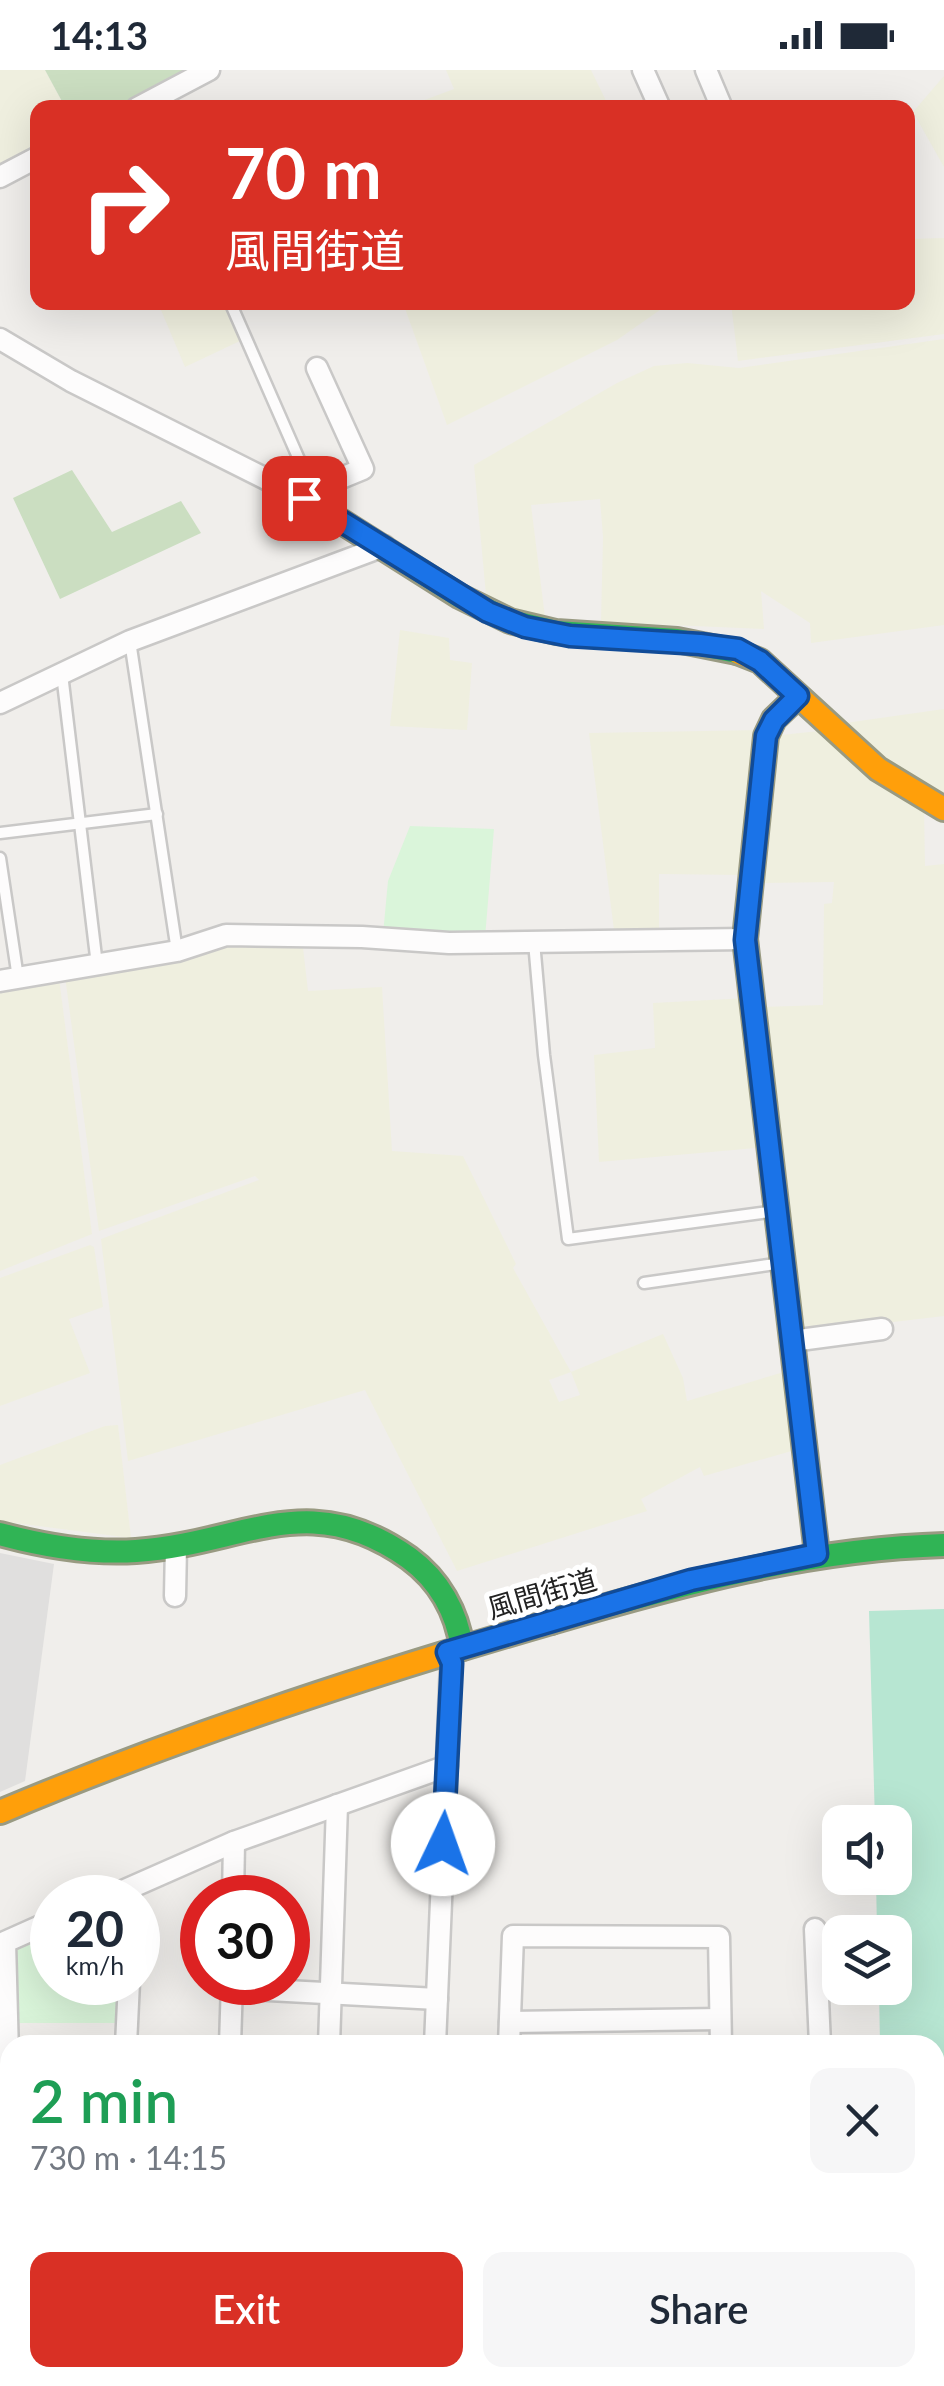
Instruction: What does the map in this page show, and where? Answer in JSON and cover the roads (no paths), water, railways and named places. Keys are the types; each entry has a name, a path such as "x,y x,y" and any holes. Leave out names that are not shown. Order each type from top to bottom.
{"street":[{"path":"154,100 210,70"},
{"path":"706,70 719,100"},
{"path":"649,72 658,100"},
{"path":"0,177 30,162"},
{"path":"0,340 71,382 308,494 488,612 525,627 570,636 738,649 760,661 878,769 944,808"},
{"path":"308,494 363,468 317,368"},
{"path":"0,704 130,642 384,546"},
{"path":"798,696 774,720 766,736 745,940 817,1554"},
{"path":"9,980 177,951 226,936 362,937 449,943 745,940"},
{"path":"792,1341 882,1329"},
{"path":"0,1534 29,1543 101,1551 152,1551 277,1522 332,1522 370,1533 398,1548 424,1571 449,1602 460,1628 452,1663 435,2035"},
{"name":"風間街道","path":"0,1812 206,1731 454,1650 691,1580 817,1554 944,1545"},
{"path":"175,1596 176,1546"},
{"path":"160,1879 234,1842 447,1766"},
{"path":"329,2035 337,1805"},
{"path":"233,1875 234,1842"},
{"path":"815,1929 820,2035"},
{"path":"8,2035 5,1942 30,1931"},
{"path":"509,2035 513,1936 719,1937 721,2035"},
{"path":"310,1992 437,1999"},
{"path":"126,2035 128,2005"},
{"path":"230,2035 231,2005"},
{"path":"510,2022 720,2020"}],"lane":[{"path":"233,310 308,494"},
{"path":"130,642 177,951"},
{"path":"62,673 98,965"},
{"path":"0,833 157,814"},
{"path":"0,858 9,980"},
{"path":"534,942 568,1239 778,1211"},
{"path":"644,1283 784,1262"}]}
